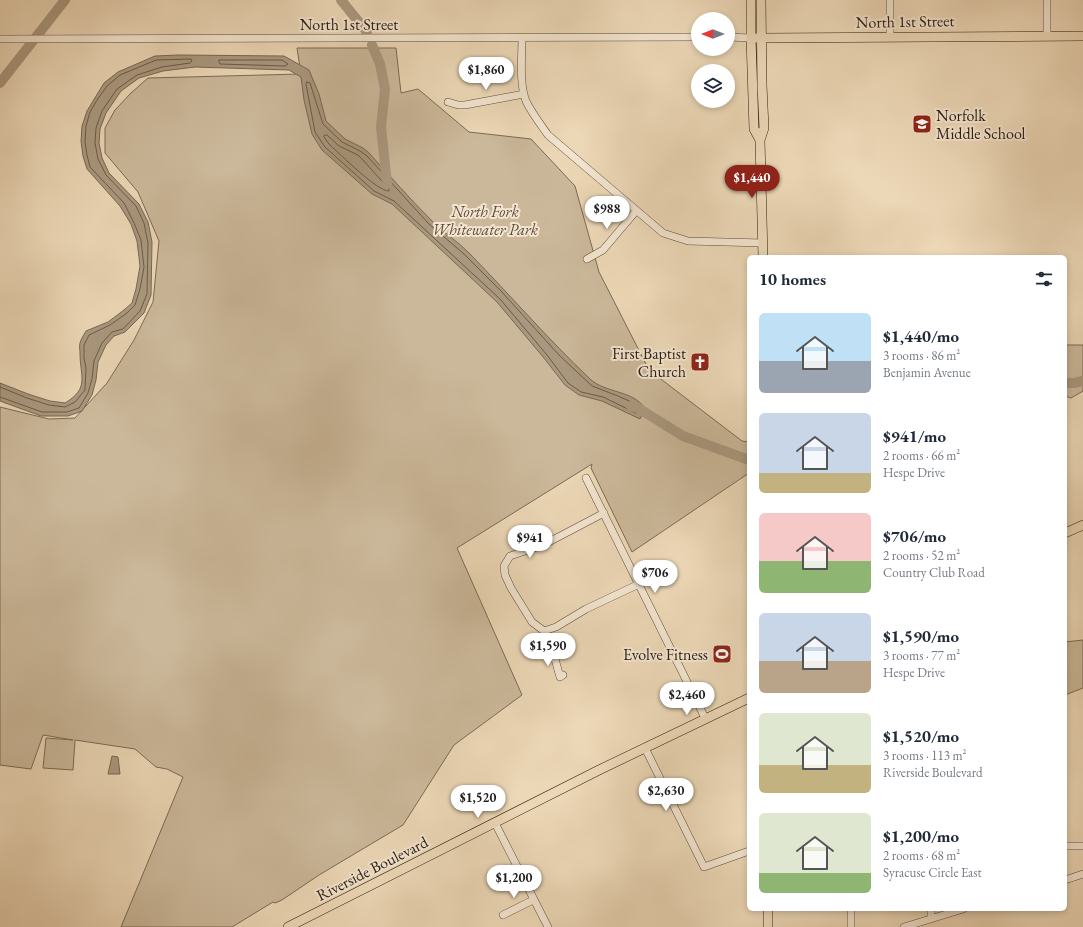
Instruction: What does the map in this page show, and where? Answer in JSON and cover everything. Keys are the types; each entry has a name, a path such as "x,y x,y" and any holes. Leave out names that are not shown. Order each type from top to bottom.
{"main road":[{"path":"751,0 754,129 760,140"},
{"path":"761,0 764,128 760,140 763,255"},
{"name":"North 1st Street","path":"751,38 1083,36"},
{"path":"1067,532 1083,526"},
{"name":"Riverside Boulevard","path":"288,927 644,748 747,699"},
{"path":"768,911 768,927"}],"street":[{"path":"890,0 890,37"},
{"path":"1047,0 1047,36"},
{"name":"North 1st Street","path":"0,40 691,37"},
{"path":"522,38 522,81 524,94 526,101 539,122 548,135 636,211 663,233 688,241 763,243"},
{"name":"North 1st Street","path":"735,38 751,38"},
{"path":"448,102 458,105 465,105 524,94"},
{"path":"587,259 603,250 636,211"},
{"path":"586,478 640,584 705,718"},
{"path":"563,675 560,677 550,641 544,631 532,622 511,588 505,576 504,566 510,556 543,545 604,513"},
{"path":"544,631 556,627 586,609 640,584"},
{"path":"644,748 704,867 747,852"},
{"path":"495,823 548,927"},
{"path":"1067,846 1083,846"},
{"path":"1067,879 1083,874"},
{"path":"504,915 534,900"},
{"path":"850,911 850,927"},
{"path":"931,911 931,919"},
{"path":"904,927 956,911"}],"green space":[{"name":"North Fork Whitewater Park","path":"297,48 396,48 401,93 418,89 469,132 531,139 575,186 599,272 649,370 742,441 747,442 747,474 632,552 591,468 592,464 457,548 522,695 454,745 403,825 319,875 282,900 275,903 273,902 232,927 121,927 183,777 167,769 156,767 135,749 75,740 73,770 43,768 46,738 73,740 43,735 31,769 0,765 0,407 49,419 75,418 107,383 134,340 153,302 159,241 138,192 105,153 105,128 115,110 148,78 301,74"},
{"path":"1067,345 1083,345 1083,391 1071,398 1067,397"},
{"path":"1083,640 1083,688 1067,694 1067,642"}],"water":[{"path":"155,56 284,56 309,70 319,94 326,121 345,139 363,148 369,153 423,212 440,229 465,249 590,379 596,384 640,402 645,408 640,419 602,401 579,395 565,385 497,302 392,204 372,194 322,150 312,134 304,100 301,77 289,70 195,67 163,71 139,78 121,91 106,113 100,129 99,143 102,158 109,173 139,204 148,222 152,242 151,295 144,313 125,332 114,336 106,345 98,362 96,380 92,395 82,411 68,416 41,416 0,401 0,383 50,401 65,403 73,398 81,387 82,375 80,345 86,331 108,322 132,303 140,266 137,241 131,224 120,206 87,169 81,141 82,126 87,111 104,83 118,72"},
{"path":"112,756 118,757 120,774 108,774"}],"waterway":[{"path":"0,83 65,0"},
{"path":"341,0 367,32"},
{"path":"372,45 380,64 385,89 381,127 387,184"},
{"path":"1067,383 1083,381"},
{"path":"631,406 638,408 683,436 747,459"}],"place":[{"name":"Norfolk Middle School","path":"922,124"},
{"name":"First Baptist Church","path":"700,362"},
{"name":"Evolve Fitness","path":"722,654"}]}
